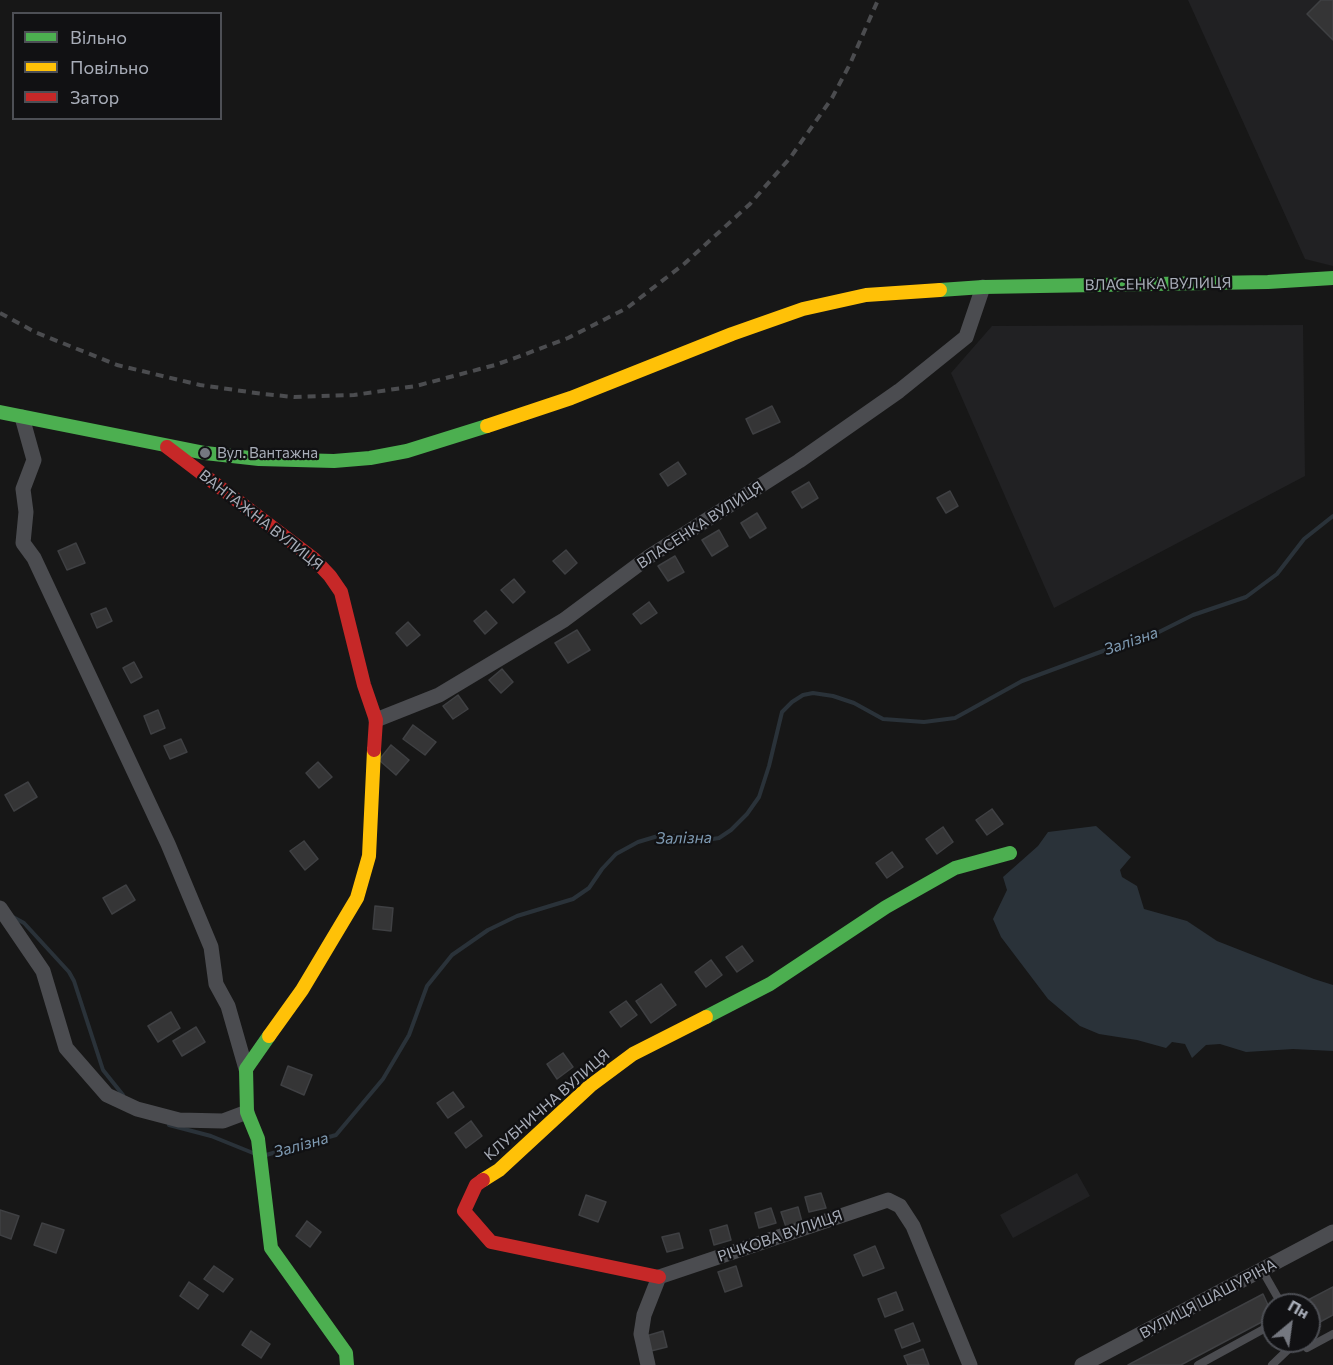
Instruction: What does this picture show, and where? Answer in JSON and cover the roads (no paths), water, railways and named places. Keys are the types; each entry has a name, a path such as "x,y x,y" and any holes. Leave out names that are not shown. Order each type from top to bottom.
{"street":[{"name":"ВЛАСЕНКА ВУЛИЦЯ","path":"376,720 439,695 564,620 650,556 799,461 899,391 966,337 979,287 1268,282 1333,278"},
{"path":"0,412 165,446 260,459 333,461 370,458 408,451 571,398 732,334 804,309 866,295 979,287"},
{"path":"22,417 34,460 23,489 26,512 24,543 34,558 168,844 211,947 216,984 228,1006 246,1069 247,1112 258,1139 271,1248 346,1353 347,1365"},
{"name":"ВАНТАЖНА ВУЛИЦЯ","path":"165,446 314,559 330,576 341,592 362,677 376,720 369,856 357,898 302,990 246,1069"},
{"name":"КЛУБНИЧНА ВУЛИЦЯ","path":"659,1277 491,1242 464,1211 476,1185 499,1170 590,1086 633,1054 770,984 886,908 955,868 1010,853"},
{"path":"0,908 43,971 66,1048 107,1095 138,1109 179,1120 223,1121 247,1112"},
{"name":"РІЧКОВА ВУЛИЦЯ","path":"659,1277 888,1200 900,1206 913,1226 970,1365"},
{"name":"ВУЛИЦЯ ШАШУРІНА","path":"1083,1365 1333,1232"},
{"path":"648,1365 641,1334 642,1325 659,1277"}],"lane":[{"path":"1262,1270 1275,1293"},
{"path":"1197,1365 1261,1330"},
{"path":"1272,1365 1284,1353"}],"waterway":[{"name":"Залізна","path":"266,1155 336,1135 383,1079 409,1035 427,986 452,955 488,930 517,916 573,899 589,888 616,854 638,842 658,836 675,836 700,841 719,838 731,830 747,814 759,797 782,712 803,695 813,693 833,696 854,703 883,719 924,722 955,718 1022,681 1130,641 1147,638 1193,615 1246,597 1277,574 1304,539 1333,516"},
{"name":"Залізна","path":"13,917 24,923 69,972 103,1070 123,1095"},
{"name":"Залізна","path":"169,1125 211,1136 253,1153"}],"railway":[{"path":"0,313 35,332 117,365 200,385 263,394 294,397 354,395 416,386 495,365 568,338 627,308 684,264 750,204 790,158 832,98 850,64 878,0"}],"place":[{"name":"Вул. Вантажна","path":"205,453"}]}
